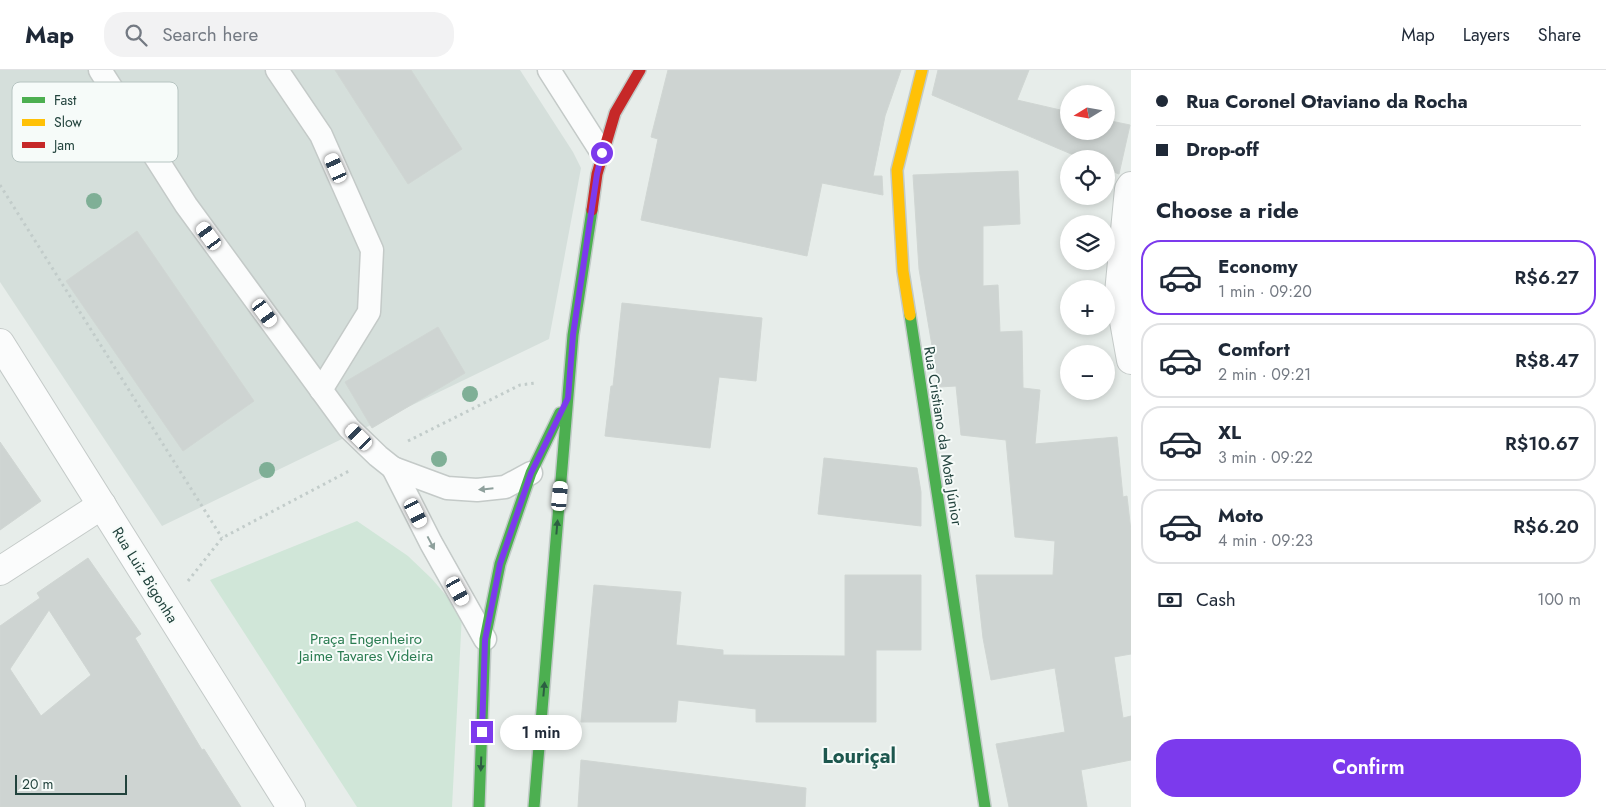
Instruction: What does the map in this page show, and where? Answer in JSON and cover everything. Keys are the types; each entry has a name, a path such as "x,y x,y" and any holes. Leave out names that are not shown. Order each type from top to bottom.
{"street":[{"path":"534,807 573,335 597,174 602,153 615,113 640,70"},
{"name":"Rua Cristiano da Mota Júnior","path":"922,70 897,170 902,272 985,807"},
{"path":"1131,186 1129,189 1119,293 1131,360"},
{"name":"Rua Luiz Bigonha","path":"0,343 291,807"},
{"path":"479,807 485,640 500,564 531,473 568,398"},
{"path":"0,571 102,505"}],"lane":[{"path":"100,70 108,82"},
{"path":"277,70 321,135 372,250 369,312 321,390"},
{"path":"548,70 602,153"},
{"path":"159,162 186,205 349,428 385,462 485,640"},
{"path":"385,462 447,488 477,490 505,487 531,473"}],"path":[{"path":"0,185 222,538"},
{"path":"166,608 222,538 385,462 520,385"}],"shaded area":[{"path":"0,70 520,70 573,152 581,168 549,339 162,526 0,282"}],"green space":[{"name":"Praça Engenheiro Jaime Tavares Videira","path":"357,521 408,556 432,579 462,614 452,807 357,807 210,580"}],"building":[{"path":"335,70 411,70 462,149 408,184"},
{"path":"668,70 901,70 885,116 873,176 882,176 883,195 822,183 807,256 641,220 658,139 651,137"},
{"path":"938,70 1029,70 1017,100 1060,110 1060,140 1115,140 1115,122 1130,125 1119,174 1115,172 1115,150 1062,150 932,95"},
{"path":"1018,171 1020,224 983,226 983,286 998,285 1000,332 1022,331 1023,388 1040,390 1035,444 1117,437 1123,497 1127,496 1131,531 1131,654 1114,657 1123,718 1131,716 1131,760 1081,770 1087,807 1009,807 996,744 1065,732 1055,668 991,680 983,638 976,575 1053,575 1055,541 1015,537 1006,440 961,435 956,386 939,387 919,269 913,175"},
{"path":"137,231 254,401 183,451 66,281"},
{"path":"622,303 762,318 756,381 719,377 710,448 605,436 611,386 613,386"},
{"path":"438,327 465,373 372,428 345,382"},
{"path":"0,442 41,501 0,530"},
{"path":"824,458 917,468 921,492 921,526 818,514"},
{"path":"88,558 141,634 135,638 202,750 204,749 241,807 0,807 0,626 40,598 37,593","holes":["49,610 91,675 41,716 10,669"]},
{"path":"845,575 921,575 921,650 876,650 876,722 756,722 756,709 678,700 676,722 581,722 594,585 681,592 676,645 723,650 723,655 845,656"},
{"path":"581,760 806,788 805,807 578,807"}],"traffic: fast":[{"path":"534,807 573,335 592,210"},
{"path":"910,315 985,807"},
{"path":"479,807 485,639 500,564 531,473 560,413"}],"traffic: slow":[{"path":"910,315 903,271 897,170 922,70"}],"traffic: jam":[{"path":"592,210 597,174 615,113 640,70"}],"district":[{"name":"Louriçal","path":"859,756"}],"route":[{"path":"482,732 485,640 500,564 531,473 568,398 573,335 597,174 602,153"}]}
